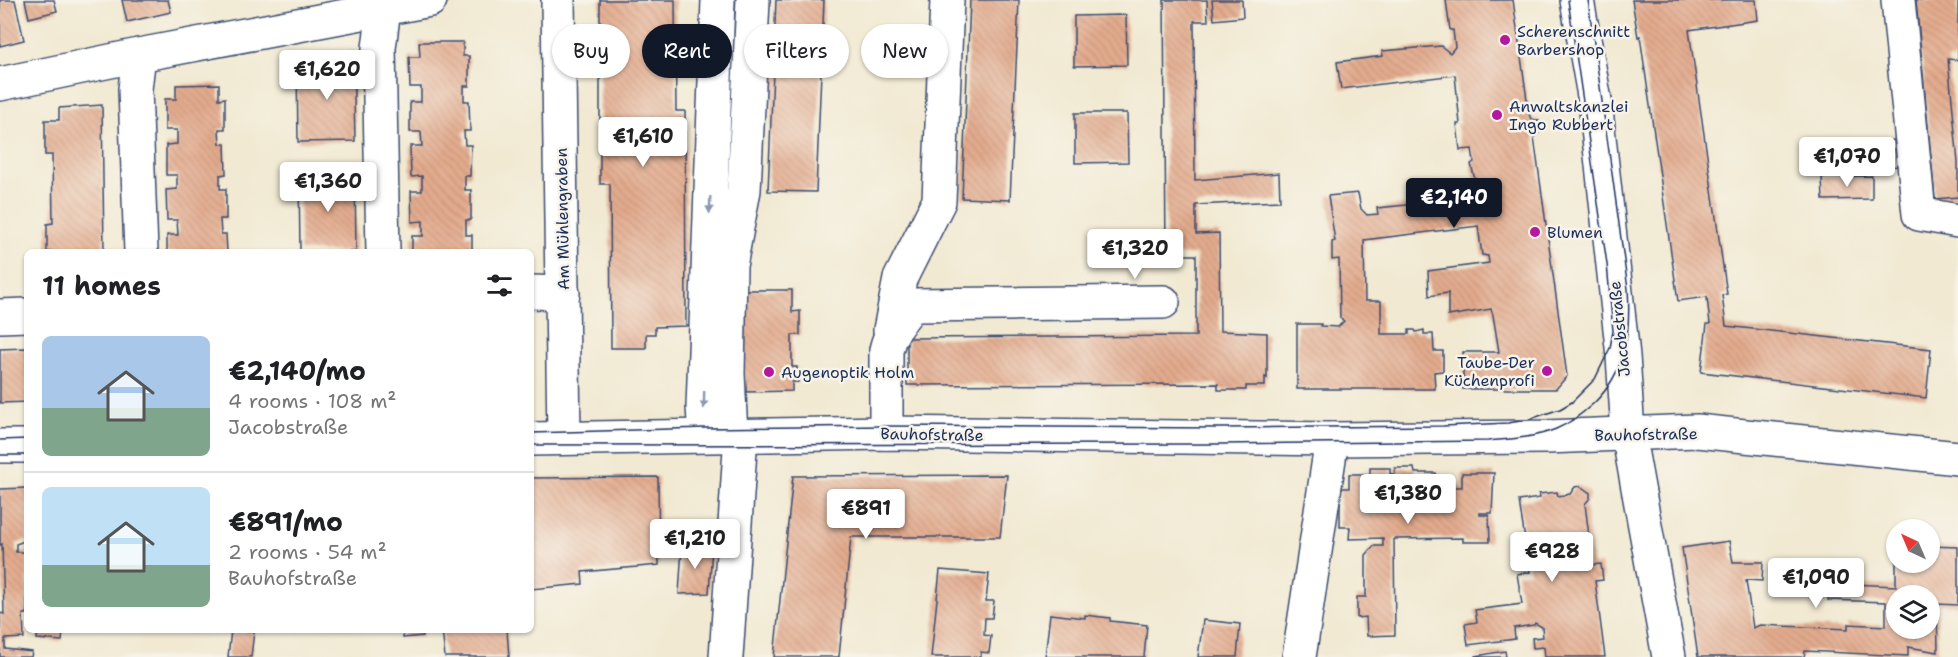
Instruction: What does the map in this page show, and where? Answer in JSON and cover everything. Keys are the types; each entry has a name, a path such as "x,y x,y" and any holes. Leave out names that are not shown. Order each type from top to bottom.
{"street":[{"path":"0,84 139,55 430,0"},
{"name":"Am Mühlengraben","path":"558,0 564,438"},
{"path":"718,0 703,407 726,435"},
{"path":"726,657 726,435 730,266 744,190 753,0"},
{"path":"886,433 886,350 900,279 939,201 947,0"},
{"name":"Jacobstraße","path":"1576,0 1595,101 1623,356 1628,434 1669,657"},
{"path":"1898,0 1919,214 1958,222"},
{"path":"383,249 379,48 384,8"},
{"path":"139,55 135,89 141,249"},
{"path":"534,292 563,293"},
{"path":"889,338 912,305 1163,303"},
{"path":"0,316 24,315"},
{"name":"Bauhofstraße","path":"534,439 886,433 1332,439 1546,437 1697,431 1958,458"},
{"path":"1299,657 1332,439"},
{"path":"0,446 24,446"}],"building":[{"path":"0,0 15,0 24,40 0,46"},
{"path":"25,0 54,0 57,11 29,18"},
{"path":"122,0 168,0 171,12 127,22"},
{"path":"600,0 675,0 675,24 642,24 642,78 676,78 676,111 685,111 686,326 655,327 655,334 646,334 646,348 611,348 610,184 600,184 600,78 630,78 630,24 600,24"},
{"path":"776,0 824,0 823,24 775,24"},
{"path":"970,0 1019,0 1010,200 962,198"},
{"path":"1164,0 1207,0 1208,21 1194,21 1195,180 1279,173 1280,201 1196,205 1196,234 1219,233 1220,331 1267,333 1265,386 1246,386 1246,390 1218,390 1218,384 907,385 907,338 1196,336 1196,255 1166,255"},
{"path":"1212,0 1242,0 1243,17 1214,20"},
{"path":"1446,0 1513,0 1529,114 1531,119 1539,121 1541,131 1534,137 1567,376 1556,389 1463,389 1463,352 1499,352 1493,315 1491,309 1448,316 1448,293 1429,296 1428,271 1489,263 1488,256 1482,255 1478,226 1364,240 1365,301 1381,301 1381,334 1409,334 1409,330 1416,332 1424,330 1424,334 1433,334 1434,351 1443,351 1443,371 1434,372 1435,389 1297,389 1297,324 1338,327 1344,321 1340,318 1339,259 1332,260 1332,242 1335,241 1328,196 1358,193 1361,209 1367,215 1378,214 1377,208 1456,200 1455,198 1461,197 1462,199 1469,198 1468,194 1478,192 1471,164 1474,162 1472,149 1460,150 1455,75 1341,89 1337,62 1383,56 1382,51 1441,46 1450,53 1455,47"},
{"path":"1632,0 1756,0 1758,20 1689,30 1727,294 1722,295 1726,326 1931,349 1926,398 1701,372 1707,324 1710,324 1707,297 1678,301 1640,36 1638,37"},
{"path":"1916,0 1958,0 1958,60 1948,59 1958,163 1958,197 1935,199"},
{"path":"1126,15 1127,65 1074,66 1074,16"},
{"path":"419,42 463,42 463,56 469,56 469,86 464,86 464,101 469,101 470,131 464,131 465,145 471,145 470,176 465,176 465,190 471,190 471,220 466,220 466,235 472,235 472,249 412,249 412,236 423,236 423,221 412,222 411,191 422,191 422,176 411,177 410,146 422,146 421,132 410,132 410,102 421,102 421,87 410,87 409,57 420,57"},
{"path":"353,51 355,141 298,142 297,67 327,67 327,55"},
{"path":"773,78 821,78 816,192 768,191"},
{"path":"219,84 219,99 225,98 225,129 219,129 220,144 225,144 226,174 220,175 220,189 226,189 226,219 220,219 221,234 226,234 227,249 167,249 167,235 178,235 177,220 167,220 166,190 177,189 177,175 166,175 166,145 177,144 177,130 165,130 165,99 176,99 176,85"},
{"path":"102,105 104,249 47,249 47,224 53,223 52,155 45,155 45,120 59,120 59,108"},
{"path":"1075,113 1127,113 1128,162 1075,163"},
{"path":"1894,140 1897,166 1872,170 1869,144"},
{"path":"355,175 356,249 300,249 299,176"},
{"path":"1872,176 1872,199 1823,200 1822,177"},
{"path":"743,290 792,290 792,312 800,311 800,335 792,335 792,367 797,367 798,382 792,382 792,391 743,392"},
{"path":"24,348 24,402 0,403 0,349"},
{"path":"1370,468 1390,468 1390,474 1395,474 1395,468 1414,468 1415,473 1436,473 1436,487 1462,487 1462,473 1494,473 1492,513 1480,513 1480,515 1489,515 1490,542 1463,542 1463,538 1394,539 1395,635 1367,636 1366,617 1357,618 1357,597 1366,597 1366,555 1374,546 1383,546 1383,538 1349,539 1350,527 1340,527 1340,488 1349,488 1349,474 1370,474"},
{"path":"1007,475 1000,537 851,537 839,657 774,657 793,476"},
{"path":"658,477 659,565 582,572 583,584 534,589 534,478"},
{"path":"1580,486 1590,493 1590,498 1585,504 1593,565 1601,564 1603,580 1595,581 1605,657 1545,657 1544,647 1533,648 1532,638 1543,637 1542,627 1535,623 1514,628 1515,639 1468,645 1465,624 1477,622 1475,610 1522,604 1517,574 1530,572 1519,501 1540,498 1539,494 1557,492 1558,496 1570,494 1575,487"},
{"path":"24,488 24,541 16,544 16,552 24,552 24,638 5,639 5,649 32,652 31,657 0,657 0,613 4,614 0,489"},
{"path":"1729,541 1733,562 1763,562 1762,581 1746,580 1753,628 1760,625 1848,629 1848,624 1886,626 1886,639 1938,639 1938,652 1908,647 1908,656 1805,651 1804,657 1698,657 1682,548"},
{"path":"1940,546 1958,547 1958,605 1940,604 1940,585 1896,585 1896,573 1940,573"},
{"path":"682,547 712,547 709,593 679,594"},
{"path":"940,570 989,574 986,601 994,601 992,618 985,618 984,635 991,636 989,653 981,652 981,657 931,657"},
{"path":"1829,583 1886,586 1886,602 1828,600"},
{"path":"1050,614 1085,618 1085,615 1110,618 1110,621 1147,625 1144,657 1045,657"},
{"path":"1203,620 1240,624 1237,657 1198,657"},
{"path":"38,633 63,633 62,641 37,639"},
{"path":"231,633 254,633 251,657 228,657"},
{"path":"403,633 422,633 423,636 403,638"},
{"path":"442,633 507,633 509,657 445,657"},
{"path":"1505,651 1506,657 1476,657 1476,656"}],"tram line":[{"path":"534,433 886,426 1220,428 1443,426 1508,423 1527,420 1560,409 1572,402 1595,379 1610,348 1613,331 1607,264 1568,0"},
{"path":"534,445 1222,444 1488,441 1514,439 1556,429 1581,414 1605,391 1620,365 1627,336 1628,289 1588,0"},
{"path":"0,440 24,439"},
{"path":"0,455 24,455"}],"place":[{"name":"Scherenschnitt Barbershop","path":"1505,40"},
{"name":"Anwaltskanzlei Ingo Rubbert","path":"1497,115"},
{"name":"Blumen","path":"1535,232"},
{"name":"Taube-Der Küchenprofi","path":"1547,371"},
{"name":"Augenoptik Holm","path":"769,372"}]}
